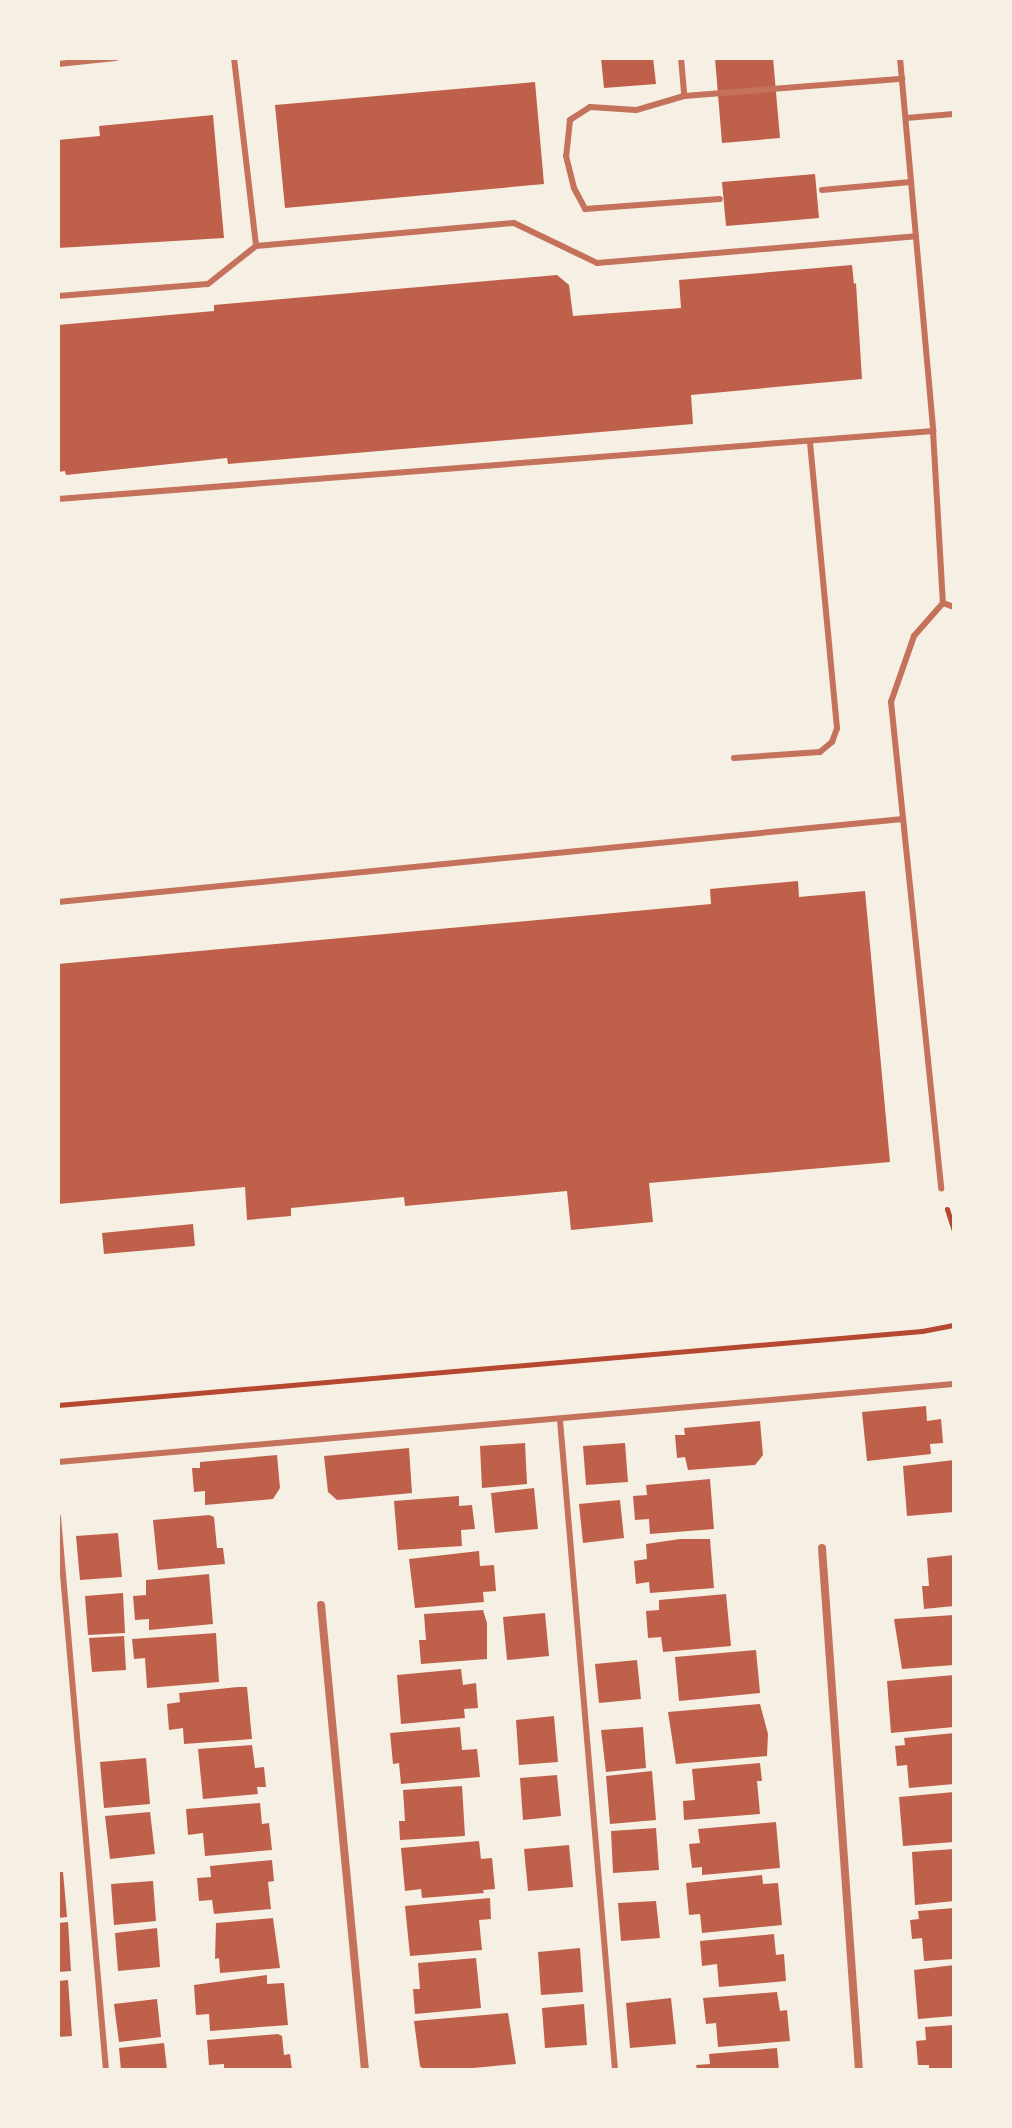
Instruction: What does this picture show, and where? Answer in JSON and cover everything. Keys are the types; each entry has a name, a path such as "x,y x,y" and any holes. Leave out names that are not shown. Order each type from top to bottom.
{"street":[{"path":"822,1548 859,2070"},
{"path":"321,1605 365,2070"}],"lane":[{"path":"58,64 116,58"},
{"path":"234,58 256,246"},
{"path":"681,58 684,96"},
{"path":"900,58 933,431 943,603 914,636 891,702 941,1188"},
{"path":"720,199 585,209 574,188 566,156 570,120 590,107 636,110 684,96 902,79"},
{"path":"906,118 954,114"},
{"path":"822,190 911,182"},
{"path":"58,296 208,284 256,246 514,223 597,263 916,236"},
{"path":"58,499 933,431"},
{"path":"734,758 820,752 832,742 837,728 810,441"},
{"path":"943,603 954,607"},
{"path":"58,902 903,819"},
{"path":"58,1462 954,1384"},
{"path":"560,1420 615,2070"},
{"path":"58,1517 106,2070"}],"path":[{"path":"58,1405 922,1331 954,1325"}],"building":[{"path":"601,58 653,58 656,84 604,88"},
{"path":"715,58 773,58 780,138 722,143"},
{"path":"535,82 544,184 285,208 275,105"},
{"path":"213,115 224,238 58,248 58,140 100,136 99,126"},
{"path":"815,174 819,218 726,226 722,182"},
{"path":"852,265 856,283 862,379 691,395 693,424 228,464 227,458 66,475 65,471 58,472 58,325 214,311 214,305 557,275 569,285 573,316 681,308 679,280"},
{"path":"798,881 799,897 865,891 890,1162 649,1183 653,1222 571,1230 567,1191 405,1206 404,1197 291,1208 291,1216 247,1220 245,1187 58,1204 58,964 711,904 710,889"},
{"path":"193,1224 195,1246 104,1254 102,1233"},
{"path":"926,1406 927,1421 941,1419 943,1443 930,1444 931,1454 867,1461 862,1412"},
{"path":"760,1421 763,1455 755,1465 688,1470 685,1457 677,1458 675,1435 685,1435 684,1428"},
{"path":"525,1443 527,1484 482,1488 480,1446"},
{"path":"625,1443 628,1482 586,1485 583,1446"},
{"path":"409,1448 412,1493 337,1500 328,1492 324,1456"},
{"path":"277,1455 280,1488 273,1499 205,1505 205,1491 194,1492 192,1468 200,1468 200,1462"},
{"path":"954,1460 954,1512 907,1516 903,1466"},
{"path":"710,1479 714,1529 650,1534 649,1519 635,1520 633,1496 647,1495 646,1485"},
{"path":"534,1488 538,1529 495,1533 491,1493"},
{"path":"459,1496 459,1506 472,1505 475,1529 461,1530 462,1546 398,1550 394,1501"},
{"path":"620,1500 624,1538 583,1543 579,1504"},
{"path":"214,1517 217,1548 223,1548 225,1564 158,1570 153,1520"},
{"path":"118,1533 122,1577 80,1580 76,1536"},
{"path":"710,1539 714,1588 650,1593 649,1582 636,1584 634,1561 647,1559 646,1544"},
{"path":"479,1551 480,1566 494,1565 496,1591 483,1592 484,1602 415,1608 409,1559"},
{"path":"954,1555 954,1606 924,1609 922,1586 929,1586 927,1558"},
{"path":"209,1574 213,1624 149,1630 149,1619 135,1620 133,1596 146,1595 146,1580"},
{"path":"123,1593 125,1633 88,1635 85,1596"},
{"path":"726,1594 731,1646 663,1652 661,1637 648,1638 646,1611 659,1610 659,1600"},
{"path":"483,1610 487,1623 487,1659 421,1664 419,1640 426,1640 424,1614"},
{"path":"545,1613 549,1656 507,1660 503,1617"},
{"path":"954,1615 954,1665 902,1669 894,1619"},
{"path":"216,1633 219,1682 147,1688 145,1658 134,1659 132,1639"},
{"path":"124,1636 126,1670 92,1672 89,1638"},
{"path":"756,1650 760,1693 679,1701 675,1657"},
{"path":"637,1660 641,1699 599,1703 595,1664"},
{"path":"461,1669 463,1685 476,1683 478,1708 464,1709 465,1718 401,1724 397,1675"},
{"path":"954,1675 954,1727 891,1733 887,1681"},
{"path":"247,1687 252,1739 184,1744 183,1728 169,1730 167,1704 180,1702 179,1693"},
{"path":"760,1704 768,1734 767,1756 676,1764 668,1712"},
{"path":"554,1716 558,1762 519,1765 516,1720"},
{"path":"460,1727 462,1750 477,1749 480,1777 401,1784 399,1763 393,1764 390,1733"},
{"path":"643,1727 646,1768 606,1772 601,1730"},
{"path":"954,1733 954,1784 909,1788 907,1765 897,1766 895,1746 905,1745 904,1738"},
{"path":"252,1745 255,1768 264,1767 266,1787 257,1787 258,1794 203,1799 198,1749"},
{"path":"146,1758 150,1804 104,1808 100,1762"},
{"path":"760,1763 762,1781 757,1781 760,1814 684,1820 683,1801 695,1800 692,1769"},
{"path":"652,1771 656,1820 610,1824 606,1776"},
{"path":"557,1775 561,1816 523,1820 520,1778"},
{"path":"462,1786 465,1836 400,1840 399,1821 405,1821 403,1790"},
{"path":"954,1792 954,1842 903,1846 899,1797"},
{"path":"260,1803 262,1824 269,1823 272,1850 205,1856 203,1833 188,1835 186,1809"},
{"path":"150,1812 155,1854 110,1859 105,1816"},
{"path":"776,1822 780,1868 702,1875 702,1867 692,1868 689,1844 700,1843 698,1829"},
{"path":"656,1828 659,1870 613,1873 611,1831"},
{"path":"479,1841 481,1859 492,1858 495,1889 483,1890 484,1893 422,1898 421,1889 405,1891 401,1848"},
{"path":"569,1845 573,1887 528,1891 524,1849"},
{"path":"954,1849 954,1901 915,1905 912,1852"},
{"path":"272,1860 274,1881 268,1882 271,1909 214,1914 212,1900 199,1901 197,1878 211,1877 210,1866"},
{"path":"58,1872 63,1872 67,1917 58,1918"},
{"path":"762,1875 763,1884 778,1883 782,1925 702,1933 700,1914 689,1915 686,1883"},
{"path":"153,1881 156,1921 114,1925 111,1884"},
{"path":"490,1898 491,1919 479,1920 482,1950 410,1956 405,1906"},
{"path":"656,1901 660,1938 621,1941 618,1903"},
{"path":"954,1908 954,1959 924,1961 922,1938 912,1939 910,1920 919,1919 918,1911"},
{"path":"273,1918 280,1968 220,1973 219,1958 215,1959 216,1923"},
{"path":"68,1922 71,1971 58,1972 58,1923"},
{"path":"157,1928 160,1967 118,1971 115,1933"},
{"path":"774,1934 776,1955 784,1954 786,1981 719,1987 717,1964 702,1966 700,1941"},
{"path":"580,1948 583,1992 541,1995 538,1952"},
{"path":"476,1958 481,2008 415,2014 413,1989 420,1989 418,1963"},
{"path":"954,1965 954,2016 918,2019 914,1970"},
{"path":"267,1975 267,1984 284,1983 288,2025 210,2031 209,2014 196,2015 194,1985"},
{"path":"68,1980 72,2036 58,2037 58,1981"},
{"path":"777,1992 780,2011 787,2010 790,2041 718,2047 716,2023 706,2024 703,1998"},
{"path":"671,1998 676,2044 630,2048 626,2003"},
{"path":"157,1999 161,2037 119,2042 114,2004"},
{"path":"584,2004 587,2045 545,2048 542,2008"},
{"path":"508,2013 516,2064 452,2070 424,2070 420,2066 414,2021"},
{"path":"954,2025 954,2070 929,2070 929,2065 918,2065 916,2041 926,2040 925,2027"},
{"path":"282,2036 284,2055 290,2054 292,2070 224,2070 224,2064 209,2065 207,2040"},
{"path":"164,2043 167,2070 121,2070 119,2048"},
{"path":"777,2048 779,2070 697,2070 696,2065 710,2064 709,2054"}]}
